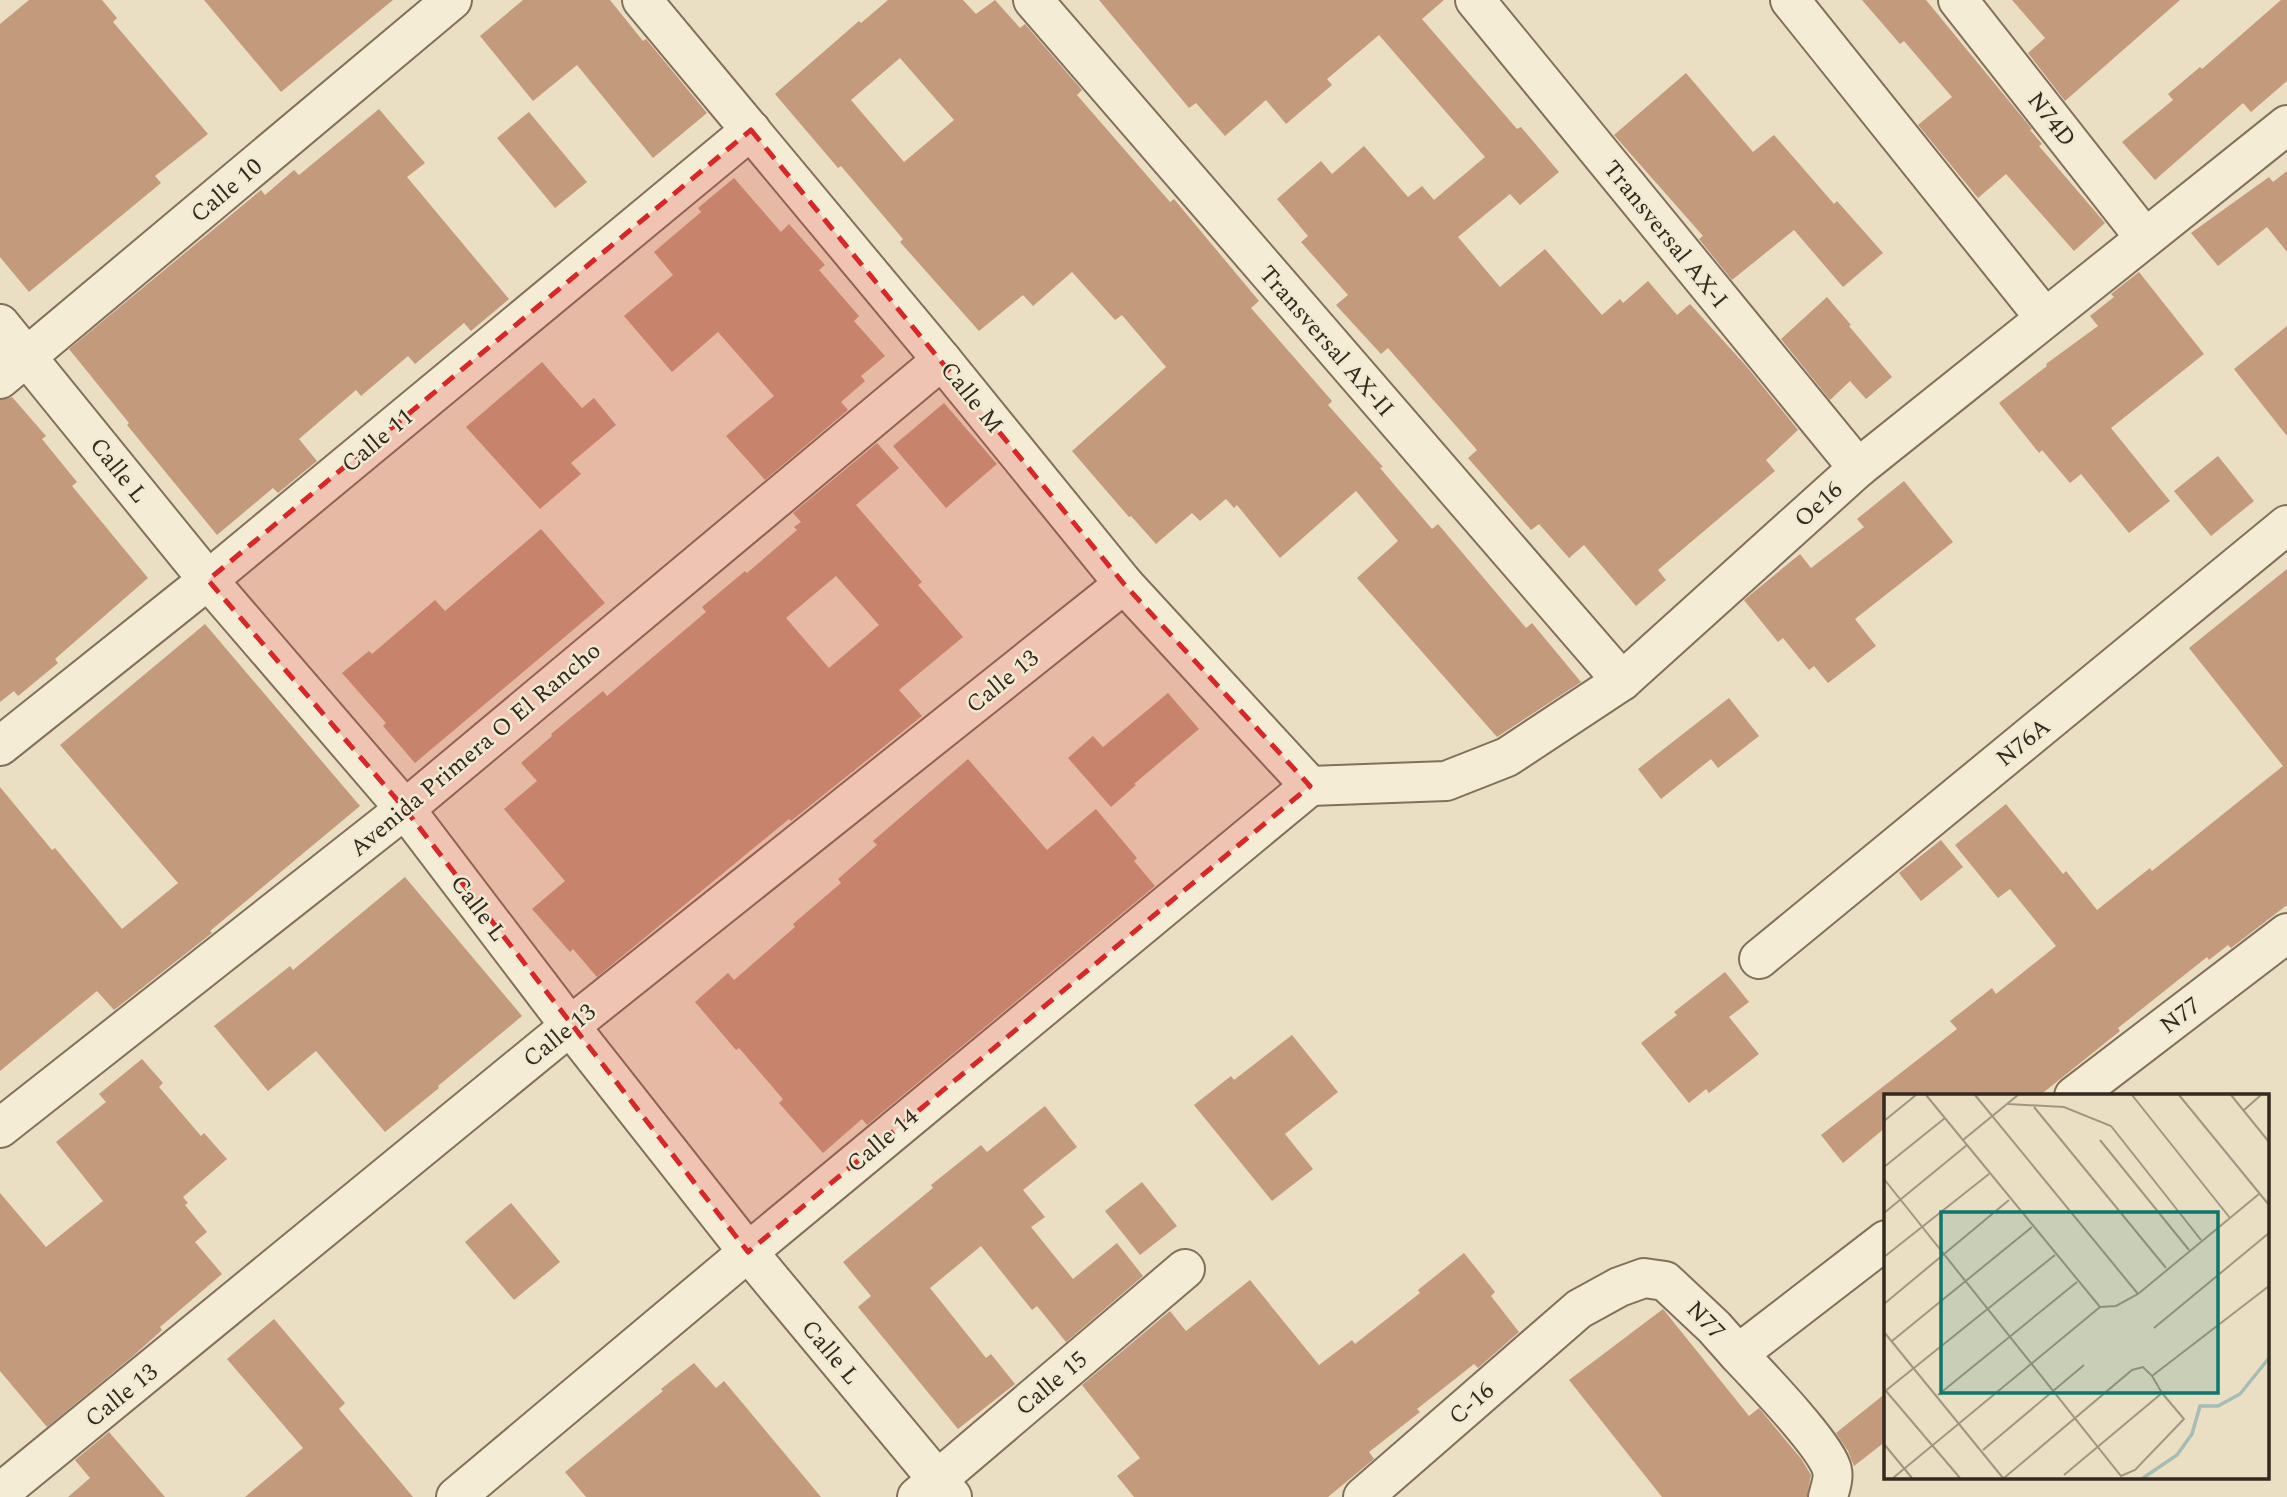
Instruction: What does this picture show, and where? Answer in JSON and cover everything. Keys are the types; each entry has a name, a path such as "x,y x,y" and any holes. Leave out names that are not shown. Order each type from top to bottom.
{"street":[{"name":"Calle 10","path":"13,368 452,0"},
{"name":"Calle M","path":"642,0 942,360 1124,584 1310,786"},
{"name":"Transversal AX-II","path":"1032,0 1622,681"},
{"name":"Transversal AX-I","path":"1475,0 1858,468"},
{"path":"1790,0 2045,318"},
{"name":"N74D","path":"1958,0 2145,238"},
{"name":"Oe16","path":"1310,786 1446,780 1507,757 1622,681 1858,468 2287,125"},
{"name":"Calle 11","path":"0,746 208,580 751,130"},
{"name":"Calle L","path":"0,324 13,368 208,580 405,809 569,1026 936,1491"},
{"name":"Avenida Primera O El Rancho","path":"0,1128 405,809 942,360"},
{"name":"N76A","path":"1759,959 2287,525"},
{"name":"Calle 13","path":"0,1493 569,1026 1124,584"},
{"name":"Calle 14","path":"456,1497 1310,786"},
{"name":"N77","path":"2077,1094 2287,933"},
{"name":"N77","path":"1579,1309 1619,1287 1644,1278 1665,1281 1714,1327 1738,1354 1884,1242"},
{"name":"Calle 15","path":"936,1491 1185,1269"},
{"name":"C-16","path":"1363,1497 1579,1309"},
{"path":"1738,1354 1769,1386 1824,1452 1832,1469 1828,1497"}],"highlighted area":[{"path":"751,130 1124,584 1310,786 748,1252 405,809 208,580"}],"building":[{"path":"29,0 102,0 117,18 113,22 208,134 155,176 161,183 29,292 0,257 0,24"},
{"path":"204,0 393,0 281,92"},
{"path":"523,0 610,0 707,113 653,158 577,65 533,101 480,36"},
{"path":"888,0 963,0 976,14 995,0 1020,28 1025,24 1082,90 1077,95 1170,202 1174,199 1259,301 1251,308 1332,401 1328,405 1383,467 1380,468 1432,529 1438,524 1526,628 1532,623 1581,682 1497,737 1357,578 1398,541 1356,491 1280,558 1237,505 1234,508 1226,499 1200,521 1192,513 1156,544 1072,451 1166,367 1122,315 1115,320 1072,272 1033,306 1023,295 979,331 900,242 903,239 841,166 838,168 775,94 859,21 861,23","holes":["900,58 954,120 904,162 851,100"]},
{"path":"1099,0 1444,0 1422,19 1517,129 1521,127 1559,172 1520,205 1510,194 1458,237 1500,287 1545,249 1602,315 1620,299 1623,303 1648,281 1677,315 1690,304 1747,367 1798,430 1766,460 1775,471 1658,570 1666,580 1636,606 1584,545 1569,558 1539,524 1531,530 1468,458 1477,450 1388,348 1381,354 1336,305 1348,295 1301,242 1308,236 1277,199 1321,161 1332,174 1364,146 1408,197 1422,186 1434,200 1485,157 1379,35 1327,79 1332,85 1286,124 1266,100 1225,136 1196,103 1189,108"},
{"path":"1862,0 1926,0 2032,129 2030,130 2042,144 2039,146 2105,223 2074,251 2006,174 1978,198 1918,125 1952,97 1904,41 1900,44"},
{"path":"2012,0 2180,0 2065,101 2028,53 2045,38"},
{"path":"2281,0 2287,0 2287,81 2251,112 2243,103 2155,180 2122,142 2173,100 2168,94 2200,67 2202,69"},
{"path":"1686,73 1753,152 1774,135 1834,204 1837,201 1883,253 1843,287 1794,230 1732,280 1699,239 1703,236 1614,135"},
{"path":"379,109 425,163 407,177 509,299 471,331 464,323 415,364 408,356 361,396 356,390 299,439 317,461 278,493 273,488 217,535 69,349 261,190 265,195 294,170 299,175"},
{"path":"529,112 587,182 555,208 497,138"},
{"path":"2287,171 2287,252 2267,227 2218,266 2191,233 2269,177 2273,182"},
{"path":"734,178 781,232 789,224 825,265 819,270 859,316 854,321 885,356 861,376 865,381 841,402 848,410 765,480 726,436 774,396 718,332 672,372 624,316 673,275 654,252 701,212 698,208"},
{"path":"2139,272 2204,354 2111,428 2170,501 2129,533 2081,474 2070,483 2042,450 2039,453 1999,403 2098,326 2090,316 2114,297 2111,294"},
{"path":"1827,297 1892,377 1866,399 1850,381 1830,400 1781,339"},
{"path":"2287,326 2287,436 2234,369"},
{"path":"542,362 582,408 594,398 616,425 571,463 581,474 540,509 466,427"},
{"path":"12,397 46,436 42,439 77,482 72,486 148,578 55,659 58,663 18,696 14,691 0,702 0,400"},
{"path":"944,403 997,464 946,508 893,446"},
{"path":"877,443 899,468 856,505 922,582 918,585 963,637 899,690 922,716 791,821 789,819 597,977 573,949 570,952 532,909 565,881 504,809 537,781 521,763 603,691 607,696 706,612 702,607 797,530 794,527 801,522 793,513","holes":["836,576 879,625 829,668 786,618"]},
{"path":"2218,456 2254,501 2211,536 2174,491"},
{"path":"1904,481 1953,542 1855,619 1876,646 1828,683 1814,666 1809,670 1783,638 1778,642 1744,600 1800,554 1811,568 1864,527 1857,519"},
{"path":"541,529 605,603 415,763 383,726 386,723 342,673 369,651 372,654 435,600 445,611"},
{"path":"2287,569 2287,905 2231,948 2228,945 2209,960 2207,957 2041,1094 1884,1094 1884,1129 1843,1163 1821,1135 1957,1029 1950,1021 1992,988 1996,994 2056,946 2010,889 1998,898 1955,845 2006,804 2063,874 2066,871 2097,910 2150,868 2152,871 2283,766 2189,648"},
{"path":"205,624 360,806 210,931 212,933 114,1010 97,991 0,1071 0,787 122,929 178,883 60,745"},
{"path":"1168,693 1199,729 1111,807 1068,758 1093,736 1103,747"},
{"path":"1729,698 1759,736 1718,768 1711,759 1661,799 1638,769"},
{"path":"968,759 1047,850 1096,809 1137,858 1134,861 1155,886 867,1125 862,1119 823,1153 779,1103 783,1099 695,1002 728,973 734,980 795,927 793,924 841,883 838,879 877,845 873,841"},
{"path":"1941,840 1963,867 1921,901 1899,873"},
{"path":"405,877 522,1016 385,1132 316,1051 268,1091 214,1026 290,966 293,970"},
{"path":"1725,972 1749,1002 1729,1017 1759,1054 1709,1093 1706,1089 1689,1103 1641,1043 1677,1015 1674,1012"},
{"path":"1292,1035 1338,1092 1285,1134 1313,1169 1272,1201 1194,1105 1231,1076 1234,1080"},
{"path":"142,1059 163,1083 159,1087 201,1136 204,1133 227,1159 183,1197 188,1203 185,1205 207,1232 195,1242 222,1274 160,1327 162,1330 132,1357 47,1427 0,1371 0,1193 46,1247 103,1201 56,1142 106,1102 99,1094"},
{"path":"1045,1106 1077,1147 1023,1190 1045,1217 1031,1227 1073,1279 1117,1243 1143,1276 1066,1342 1037,1306 1032,1310 981,1246 930,1288 986,1358 991,1354 1015,1384 958,1429 858,1307 871,1296 843,1262 981,1145 987,1152"},
{"path":"1142,1182 1177,1226 1140,1255 1105,1211"},
{"path":"511,1203 560,1262 514,1300 465,1242"},
{"path":"1464,1253 1495,1292 1491,1296 1519,1332 1478,1368 1474,1364 1417,1409 1420,1412 1369,1452 1374,1459 1328,1497 1134,1497 1117,1476 1140,1458 1082,1385 1170,1311 1186,1331 1250,1280 1319,1365 1352,1340 1355,1344 1420,1293 1418,1290"},
{"path":"1663,1309 1749,1416 1759,1408 1802,1460 1811,1475 1807,1497 1662,1497 1569,1380"},
{"path":"274,1319 345,1403 339,1409 413,1497 245,1497 303,1448 227,1359"},
{"path":"694,1363 716,1388 724,1381 821,1497 586,1497 565,1472"},
{"path":"1884,1395 1884,1443 1854,1466 1836,1433"},
{"path":"109,1432 165,1497 68,1497 90,1478 75,1460"}]}
